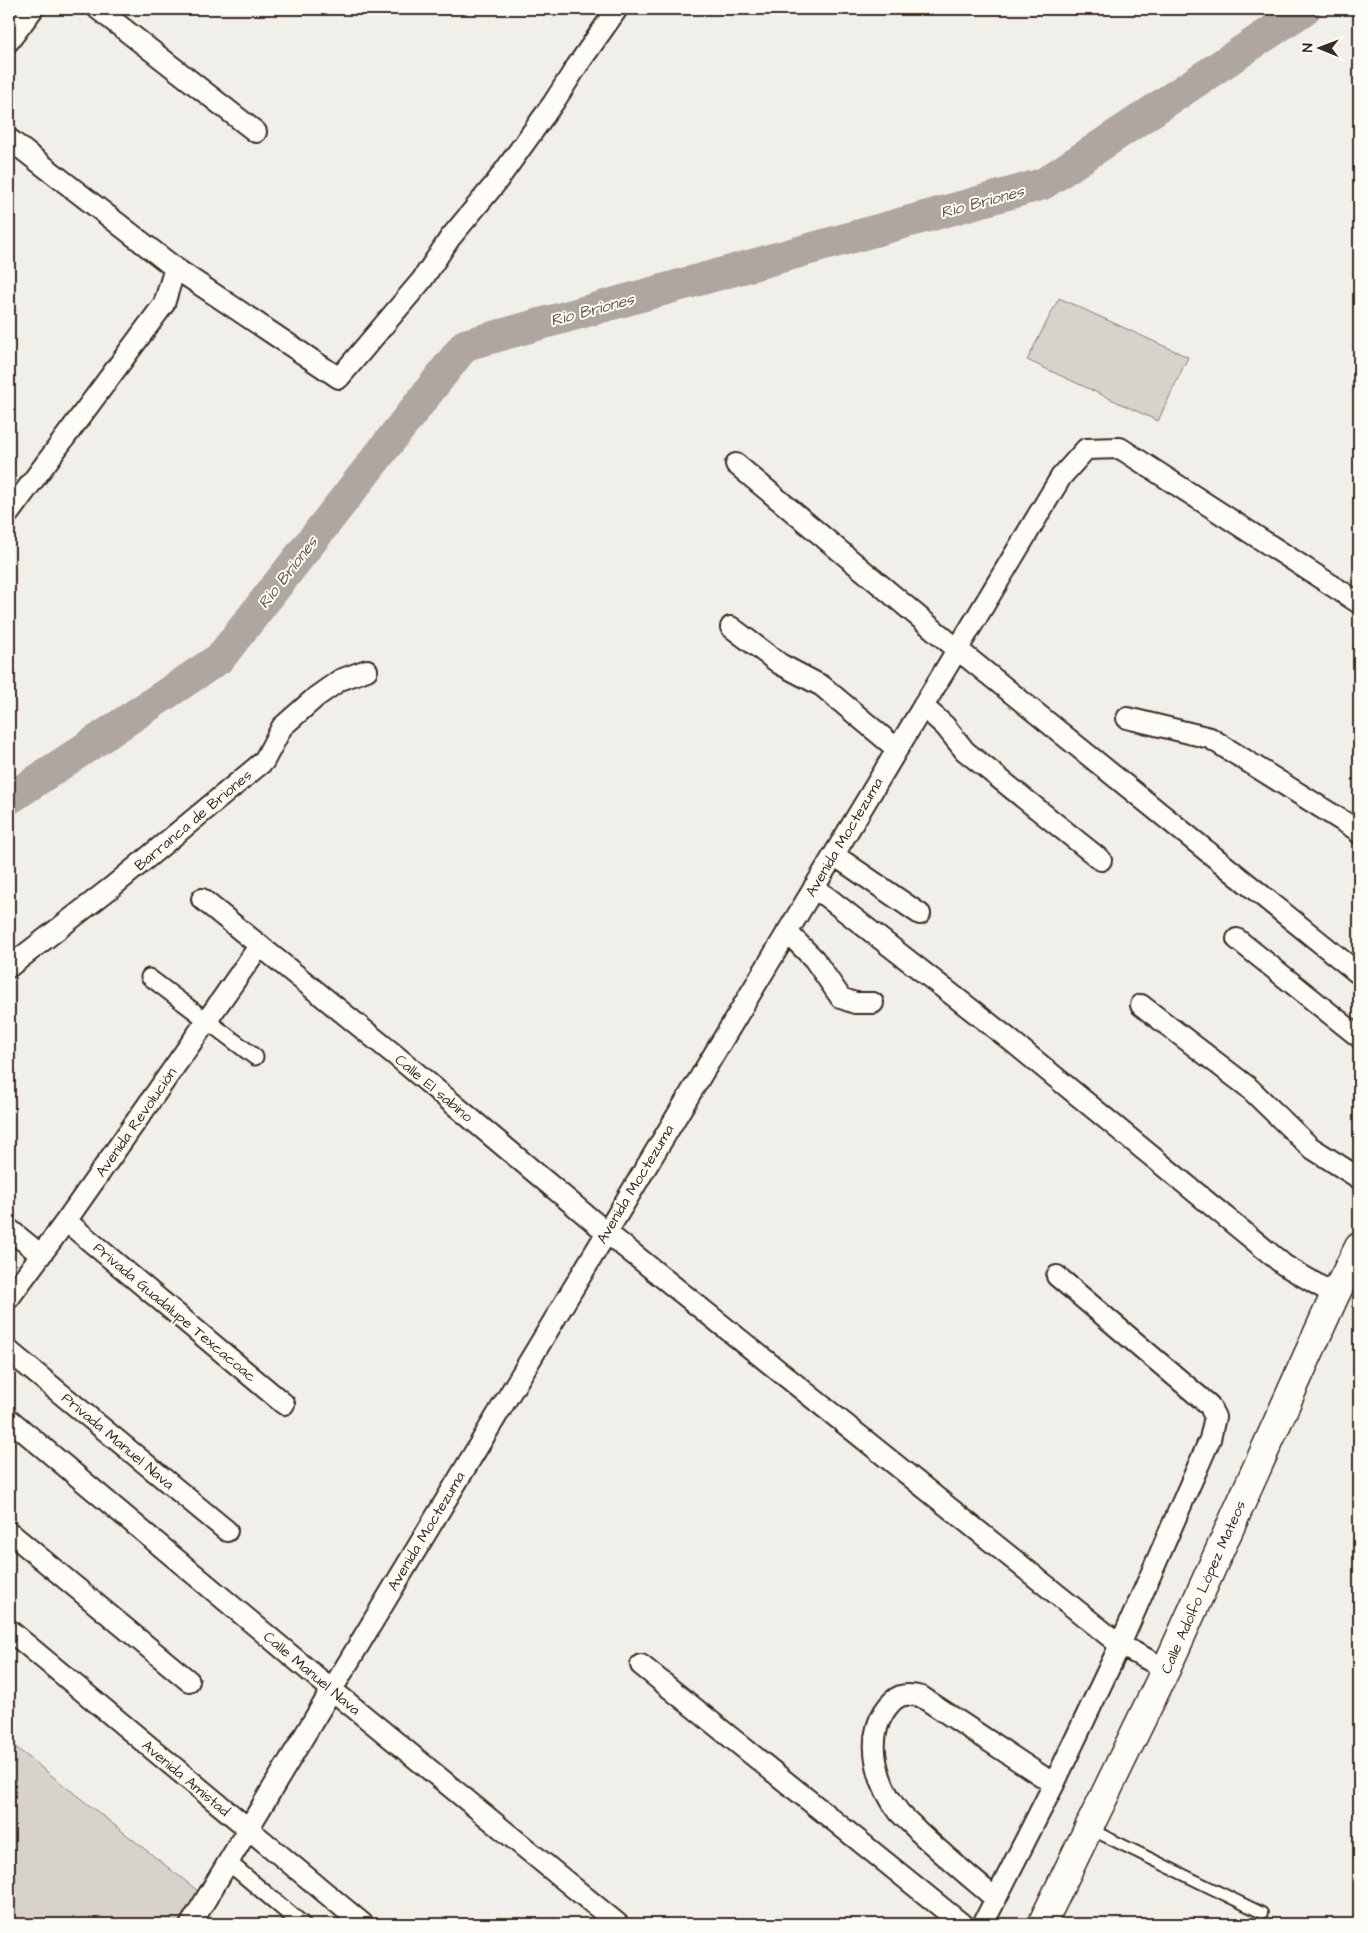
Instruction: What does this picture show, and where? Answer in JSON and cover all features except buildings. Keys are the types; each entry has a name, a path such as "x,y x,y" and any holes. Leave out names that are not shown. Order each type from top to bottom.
{"main road":[{"name":"Calle Adolfo López Mateos","path":"1042,1924 1166,1669 1335,1295 1359,1247"}],"street":[{"path":"9,41 33,9"},
{"path":"98,9 256,132"},
{"path":"9,139 175,268 339,378 422,280 450,238 495,184 618,9"},
{"path":"9,513 164,304 175,268"},
{"name":"Avenida Moctezuma","path":"191,1924 1061,477 1086,449 1120,448 1359,603"},
{"path":"736,464 957,649 1359,974"},
{"path":"731,627 780,664 822,686 897,749"},
{"name":"Barranca de Briones","path":"9,967 112,887 264,761 282,727 316,697 340,680 367,670"},
{"path":"923,706 945,726 965,751 1101,860"},
{"path":"1127,718 1210,738 1358,831"},
{"path":"834,855 920,914"},
{"path":"814,887 1009,1039 1284,1265 1335,1295"},
{"name":"Calle El sabino","path":"202,899 395,1055 606,1232 1120,1645 1166,1669"},
{"path":"787,932 814,959 842,998 855,1003 873,1003"},
{"path":"1237,939 1359,1037"},
{"name":"Avenida Revolución","path":"9,1298 66,1221 260,946"},
{"path":"149,976 255,1057"},
{"path":"1141,1005 1248,1087 1310,1147 1359,1178"},
{"name":"Privada Guadalupe Texcacoac","path":"66,1221 284,1404"},
{"path":"9,1229 41,1255"},
{"path":"983,1924 1054,1784 1120,1645 1210,1439 1214,1417 1208,1405 1057,1276"},
{"name":"Privada Manuel Nava","path":"9,1350 227,1531"},
{"name":"Calle Manuel Nava","path":"9,1419 331,1689 618,1924"},
{"path":"9,1532 189,1681"},
{"name":"Avenida Amistad","path":"9,1630 364,1924"},
{"path":"641,1665 962,1924"},
{"path":"996,1899 938,1850 899,1812 882,1783 874,1752 875,1730 884,1712 896,1698 908,1694 922,1697 1054,1784"},
{"path":"228,1862 302,1924"}],"lane":[{"path":"1088,1829 1262,1912"}],"shaded area":[{"path":"1059,298 1188,357 1158,421 1027,360"},
{"path":"9,1742 198,1891 177,1924 9,1924"}],"waterway":[{"name":"Rio Briones","path":"9,799 220,658 465,345 1043,184 1305,9"}]}
